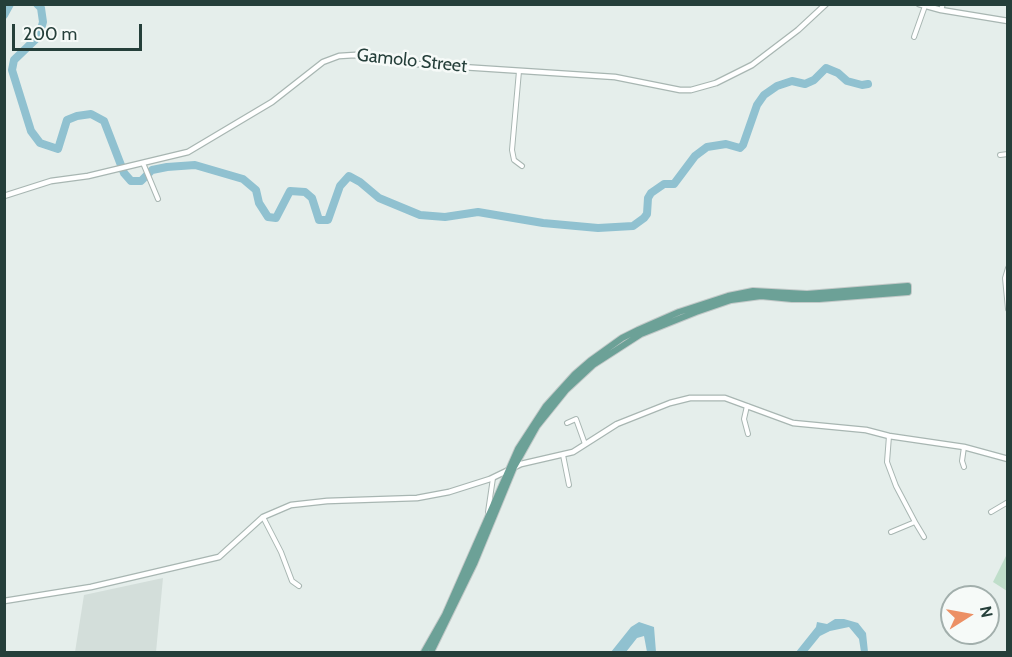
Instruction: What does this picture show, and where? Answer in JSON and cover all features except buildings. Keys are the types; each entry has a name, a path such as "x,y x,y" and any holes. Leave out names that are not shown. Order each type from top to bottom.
{"main road":[{"path":"424,652 435,635 469,562 490,510 537,426 577,379 608,354 650,330 740,298 761,296 807,300 908,289"},
{"path":"431,652 469,575 490,510"}],"street":[{"name":"Gamolo Street","path":"4,196 51,181 88,176 188,152 272,102 323,62 339,56 355,55 416,64 623,78 680,90 701,88 730,77 752,65 798,30 826,4"},
{"path":"919,4 1008,21"},
{"path":"914,38 925,6"},
{"path":"519,70 512,150 514,160 522,166"},
{"path":"1000,154 1008,154"},
{"path":"141,163 158,199"},
{"path":"1008,268 1008,309"},
{"path":"4,601 91,586 208,561 226,553 263,517 291,505 427,497 494,477 517,460 563,455 617,424 680,399 725,398 792,423 856,429 964,447 1008,459"},
{"path":"747,405 744,419 748,434"},
{"path":"567,423 576,419 585,444"},
{"path":"889,436 888,466 924,537"},
{"path":"964,447 962,461 964,467"},
{"path":"563,455 569,485"},
{"path":"490,510 494,477"},
{"path":"991,512 1008,502"},
{"path":"263,517 281,552 292,581 299,586"},
{"path":"891,532 915,522"}],"shaded area":[{"path":"163,578 156,652 75,652 84,595"}],"green space":[{"path":"1007,554 1008,591 993,582"}],"water":[{"path":"835,619 858,623 866,633 868,652 861,652 859,639 849,627 830,631 820,636 807,652 796,652 816,627 817,622 827,624"},
{"path":"639,622 654,627 656,652 647,652 644,636 637,638 626,652 611,652 631,627"}],"waterway":[{"path":"4,15 10,4"},
{"path":"37,4 41,8 43,22 39,36 14,60 12,70 31,131 40,143 58,149 67,120 91,114 104,121 124,173 131,181 141,181 152,170 195,165 243,179 256,190 259,203 268,217 276,218 290,191 305,192 312,198 319,220 328,220 340,186 349,176 379,198 420,215 445,217 478,212 543,223 598,228 633,226 647,214 648,198 651,193 664,184 674,184 695,156 707,147 726,144 740,148 757,105 764,95 777,86 792,81 805,84 814,80 826,68 838,73 847,81 862,85 868,84"}]}
